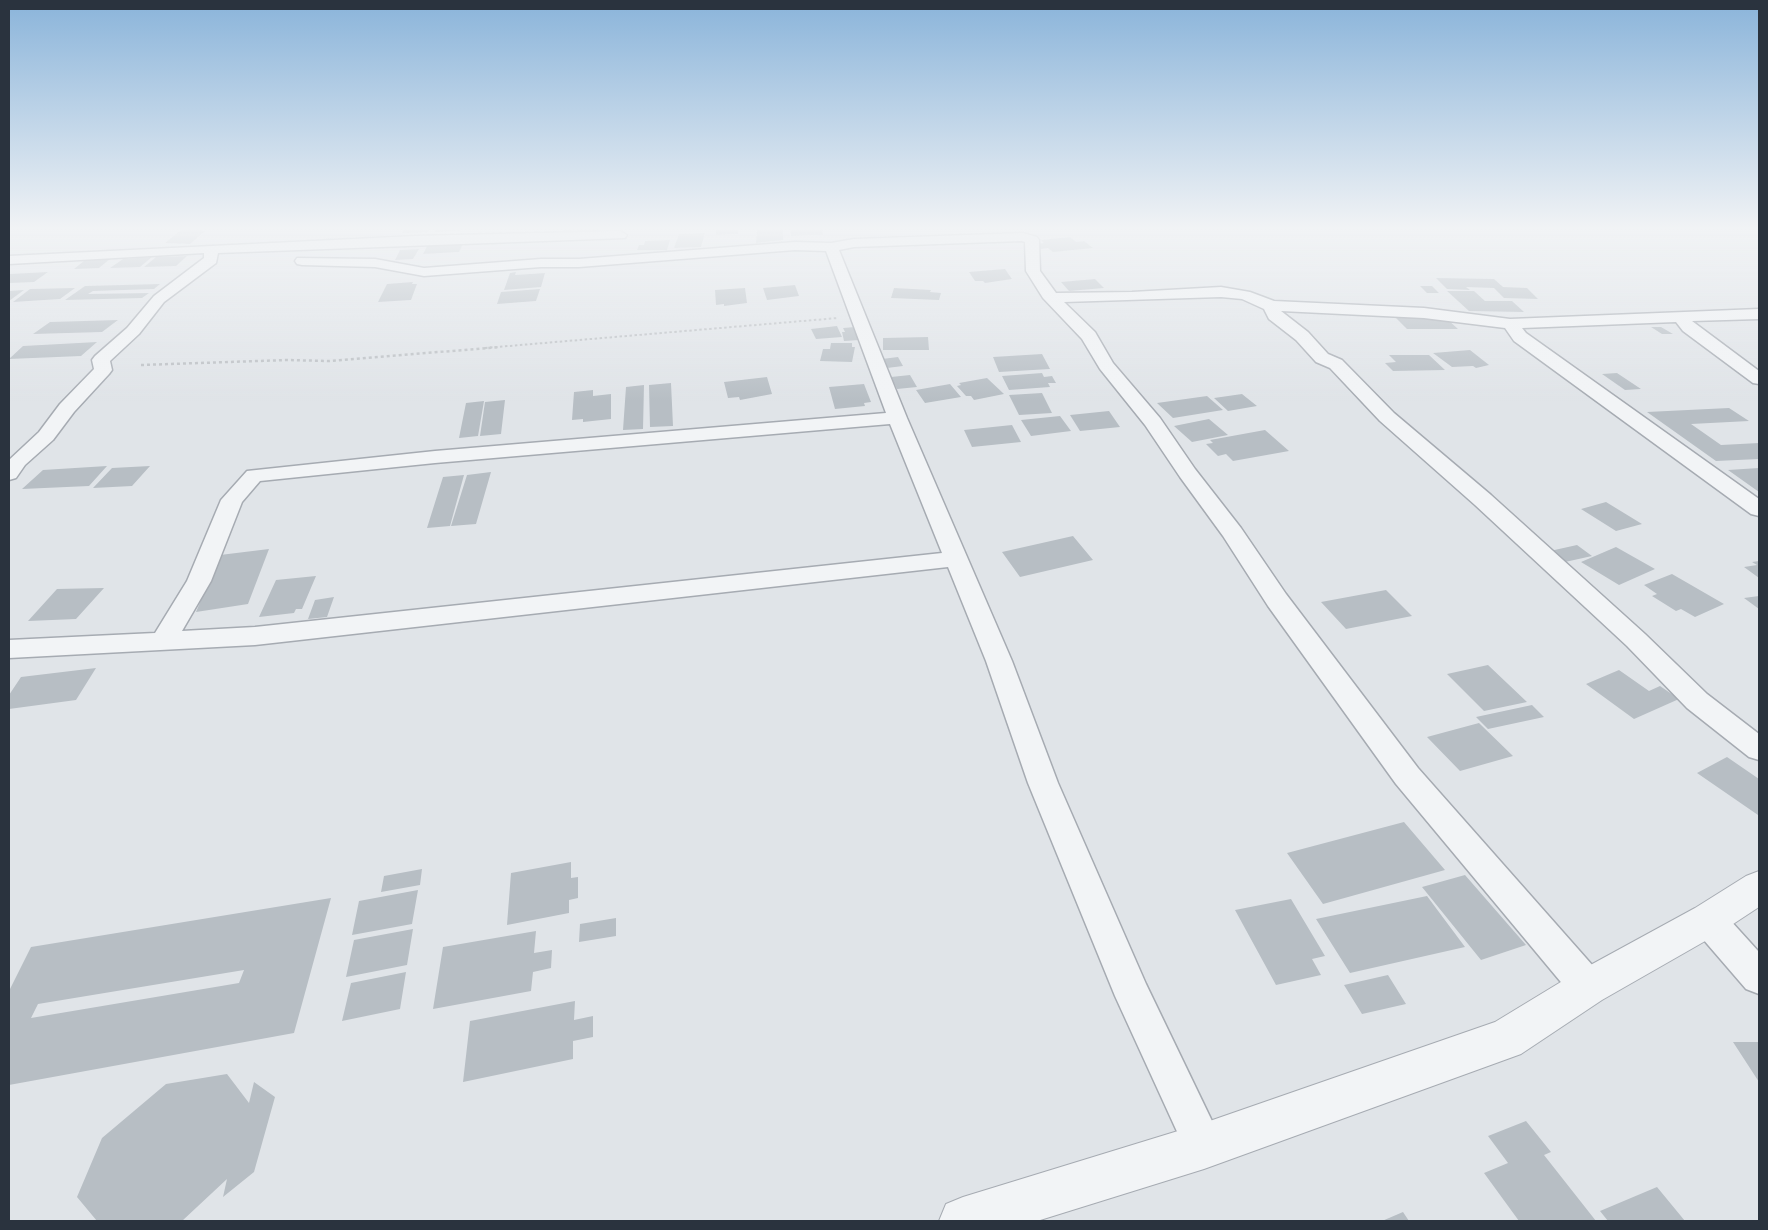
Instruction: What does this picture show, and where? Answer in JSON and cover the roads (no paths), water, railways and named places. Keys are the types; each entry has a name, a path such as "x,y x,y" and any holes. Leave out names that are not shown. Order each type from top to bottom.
{"street":[{"path":"9,474 18,461 46,436 67,408 103,370 101,360 133,331 159,299 176,286"},
{"path":"847,286 854,303 856,317 862,326 897,418 999,661 1050,801 1134,996 1204,1146"},
{"path":"1043,286 1050,298 1089,336 1106,365 1153,422 1187,473 1233,533 1277,600 1408,776 1588,987"},
{"path":"1050,298 1140,297 1221,292 1245,295 1271,306 1424,313 1510,324 1759,314"},
{"path":"1271,306 1275,316 1302,336 1322,358 1336,364 1387,417 1483,500 1636,640 1697,701 1759,750"},
{"path":"1680,317 1689,328 1759,379"},
{"path":"1510,324 1520,337 1759,508"},
{"path":"163,641 199,581 232,500 254,475 435,457 897,418"},
{"path":"9,649 254,636 956,559"},
{"path":"963,1221 1204,1146 1506,1039 1588,987 1708,920 1759,887"},
{"path":"1708,920 1759,976"}]}
